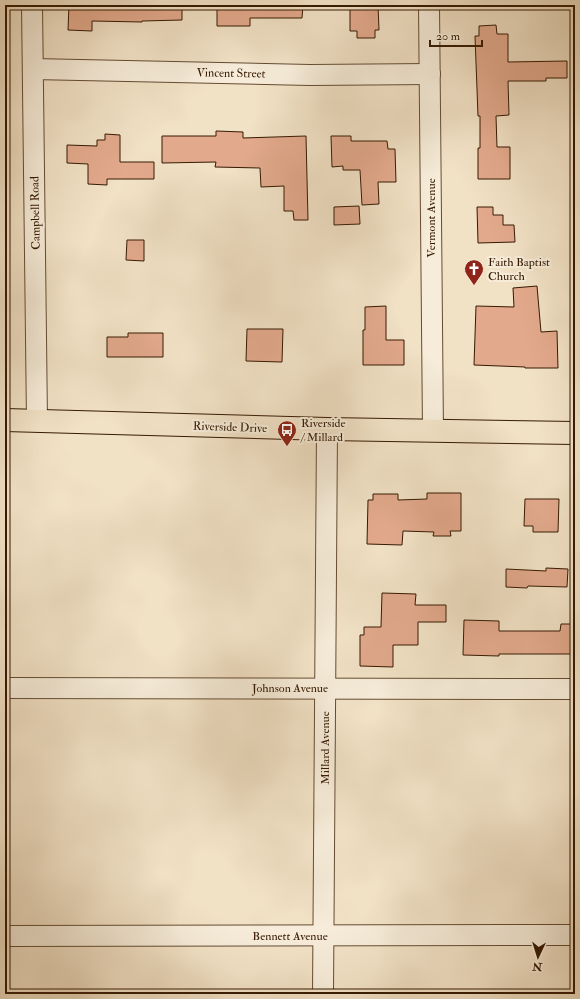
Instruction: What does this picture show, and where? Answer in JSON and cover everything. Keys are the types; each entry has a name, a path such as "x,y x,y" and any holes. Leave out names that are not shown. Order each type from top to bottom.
{"main road":[{"name":"Riverside Drive","path":"5,420 327,429 575,433"}],"street":[{"name":"Campbell Road","path":"32,5 37,421"},
{"name":"Vermont Avenue","path":"429,5 433,431"},
{"name":"Vincent Street","path":"33,69 310,75 430,74"},
{"name":"Millard Avenue","path":"323,994 327,429"},
{"name":"Johnson Avenue","path":"5,688 575,689"},
{"name":"Bennett Avenue","path":"5,936 575,935"}],"building":[{"path":"69,5 182,5 182,20 142,22 92,21 92,31 68,30"},
{"path":"217,5 303,5 302,18 250,18 250,26 217,26"},
{"path":"350,5 378,5 379,30 375,30 375,38 357,38 357,31 350,31"},
{"path":"496,25 497,34 508,34 508,62 567,61 567,78 546,78 546,81 508,81 509,115 496,116 497,147 510,147 510,179 478,179 480,116 478,116 475,36 479,36 479,26"},
{"path":"216,131 243,132 243,138 306,136 308,220 294,220 293,211 284,211 284,186 261,187 260,168 215,167 216,162 162,163 162,136 216,136"},
{"path":"105,134 120,135 120,162 154,162 154,179 107,179 107,185 88,184 88,164 67,163 67,145 97,146 97,140 105,140"},
{"path":"331,136 351,136 351,141 387,141 388,149 395,149 396,182 378,182 379,204 362,205 360,170 343,170 343,166 332,167"},
{"path":"359,206 360,224 334,225 334,207"},
{"path":"477,207 493,207 493,215 503,215 503,225 514,225 515,242 478,243"},
{"path":"127,240 144,240 144,261 126,260"},
{"path":"537,286 541,332 557,331 558,368 474,365 476,306 514,307 513,288"},
{"path":"386,306 386,340 404,340 404,365 363,365 363,330 365,330 365,307"},
{"path":"247,329 283,329 282,362 246,361"},
{"path":"128,333 163,333 163,357 107,357 107,337 128,337"},
{"path":"427,493 461,493 461,531 450,531 451,536 433,536 434,532 403,531 402,545 367,544 368,500 373,500 373,494 398,494 398,500 427,499"},
{"path":"525,499 559,499 558,532 533,532 533,526 524,526"},
{"path":"546,568 568,569 567,587 506,587 506,569 546,571"},
{"path":"382,593 416,594 415,605 446,605 446,622 418,622 418,645 393,645 393,667 360,666 360,635 364,635 364,627 381,627"},
{"path":"464,620 499,621 499,631 560,631 561,624 575,624 575,654 499,654 499,656 463,655"}],"place":[{"name":"Faith Baptist Church","path":"474,286"},
{"name":"Riverside / Millard","path":"287,447"}]}
